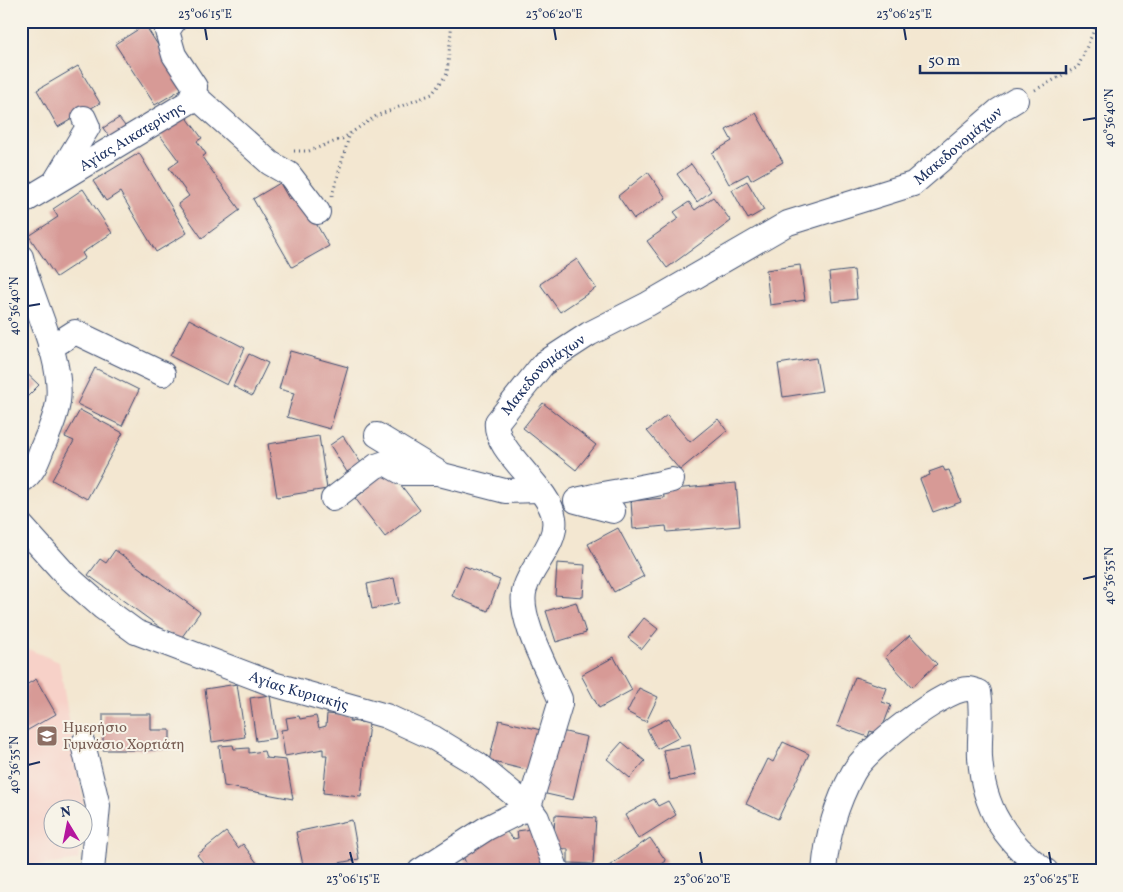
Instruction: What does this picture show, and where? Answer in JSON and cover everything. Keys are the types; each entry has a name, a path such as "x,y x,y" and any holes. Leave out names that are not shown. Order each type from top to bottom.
{"street":[{"name":"Αγίας Αικατερίνης","path":"21,203 189,102 194,94 195,87 169,44 167,31 174,21"},
{"path":"194,94 270,163 289,174 318,212"},
{"name":"Μακεδονομάχων","path":"544,499 500,439 496,428 498,422 543,364 589,334 648,304 788,223 913,184 998,111 1016,100"},
{"path":"54,184 88,127 84,118"},
{"path":"21,257 57,367 58,402 34,470 21,481"},
{"path":"50,348 75,332 163,374"},
{"path":"377,435 440,473"},
{"path":"333,499 376,466 385,463 403,473 440,473 505,491 544,499 577,500 613,511"},
{"path":"577,500 608,491 640,490 672,480"},
{"path":"420,871 487,828 530,807 560,704 560,699 529,627 525,609 524,589 552,537 554,519 544,499"},
{"name":"Αγίας Κυριακής","path":"21,525 67,576 102,607 136,632 273,684 386,716 434,738 477,764 530,807 537,818 557,871"},
{"path":"824,871 826,845 834,812 854,770 883,740 922,710 947,696 968,689 979,692 982,711 980,757 985,792 998,825 1030,860 1046,871"},
{"path":"83,744 98,806 93,871"}],"path":[{"path":"292,152 309,151 342,139 376,116 432,94 447,74 452,21"},
{"path":"1016,100 1078,67 1098,21"},
{"path":"318,212 333,195 350,133"}],"shaded area":[{"name":"Ημερήσιο Γυμνάσιο Χορτιάτη","path":"21,646 59,662 83,800 42,800 42,850 80,850 78,860 21,869"}],"building":[{"path":"145,25 185,87 155,105 115,44"},
{"path":"78,66 100,103 58,127 37,90"},
{"path":"756,113 783,162 751,180 748,174 729,184 712,153 732,141 726,130"},
{"path":"185,115 202,138 197,141 206,154 202,157 240,210 202,238 178,204 189,196 169,168 179,161 159,134"},
{"path":"119,118 128,130 112,141 103,128"},
{"path":"139,153 187,233 156,252 120,192 106,201 93,181"},
{"path":"691,164 711,191 697,202 677,174"},
{"path":"648,172 666,198 634,219 618,196"},
{"path":"747,181 764,210 748,219 732,190"},
{"path":"280,183 289,199 299,194 329,246 292,267 253,199"},
{"path":"83,189 112,233 82,253 85,258 56,277 29,236 58,217 53,209"},
{"path":"713,197 731,221 667,268 647,241 679,218 674,212 689,202 695,210"},
{"path":"577,259 596,288 560,312 540,284"},
{"path":"800,265 805,300 770,305 766,270"},
{"path":"854,270 857,299 832,302 829,273"},
{"path":"189,319 245,348 227,385 170,356"},
{"path":"290,351 348,367 330,429 287,417 294,393 279,389"},
{"path":"249,354 268,363 252,396 233,386"},
{"path":"816,358 822,391 783,397 778,364"},
{"path":"21,368 39,385 21,403"},
{"path":"95,368 139,390 122,426 77,404"},
{"path":"543,403 596,445 576,470 523,428"},
{"path":"80,410 123,433 87,499 52,480 74,441 65,437"},
{"path":"667,415 690,442 718,419 727,431 680,470 647,431"},
{"path":"319,436 327,489 277,497 268,444"},
{"path":"343,436 361,463 347,472 330,445"},
{"path":"387,467 420,510 385,537 355,498 366,490 363,486"},
{"path":"943,467 945,471 949,470 961,502 933,512 920,479 930,475 929,472"},
{"path":"736,483 740,526 667,532 666,526 633,529 631,501 664,498 663,490"},
{"path":"618,528 644,576 614,592 588,544"},
{"path":"115,550 200,612 179,641 88,575 100,559 106,563"},
{"path":"557,563 585,565 583,597 555,595"},
{"path":"464,566 500,580 488,611 452,596"},
{"path":"394,578 399,603 372,609 367,584"},
{"path":"576,602 586,633 556,642 546,611"},
{"path":"644,618 658,629 642,649 628,638"},
{"path":"910,635 937,664 912,687 885,657"},
{"path":"614,657 632,690 599,708 581,675"},
{"path":"855,677 887,688 882,702 891,705 880,734 870,731 868,737 837,726"},
{"path":"36,679 56,714 21,734 21,688"},
{"path":"237,684 245,737 212,742 205,689"},
{"path":"639,688 658,697 646,722 627,712"},
{"path":"270,695 276,738 256,741 250,698"},
{"path":"103,714 151,714 151,730 170,730 170,750 103,750"},
{"path":"327,714 350,716 349,721 369,723 361,797 323,793 327,755 323,755 323,749 285,756 281,730 288,729 286,718 299,716 300,719 316,716 319,728 326,726"},
{"path":"669,718 680,737 657,749 647,729"},
{"path":"499,720 545,731 535,772 489,761"},
{"path":"557,730 587,737 573,800 542,793"},
{"path":"622,742 645,761 630,778 607,759"},
{"path":"783,742 809,754 778,819 746,804 768,759 773,762"},
{"path":"233,745 234,749 249,748 249,753 264,751 266,758 286,760 293,799 224,786 219,746"},
{"path":"690,745 696,775 670,780 663,750"},
{"path":"654,799 658,806 668,801 676,815 638,839 625,815"},
{"path":"555,815 596,818 593,864 568,863 568,849 553,848"},
{"path":"352,820 359,859 304,870 296,832"},
{"path":"538,828 551,868 469,871 463,856 505,830 513,839 518,838 517,831"},
{"path":"226,832 238,848 243,844 263,871 225,871 222,866 216,871 210,871 197,855"},
{"path":"650,838 666,861 658,867 661,871 609,871 606,868"},
{"path":"349,866 357,871 330,871 330,870"}],"place":[{"name":"Ημερήσιο Γυμνάσιο Χορτιάτη","path":"47,736"}]}
